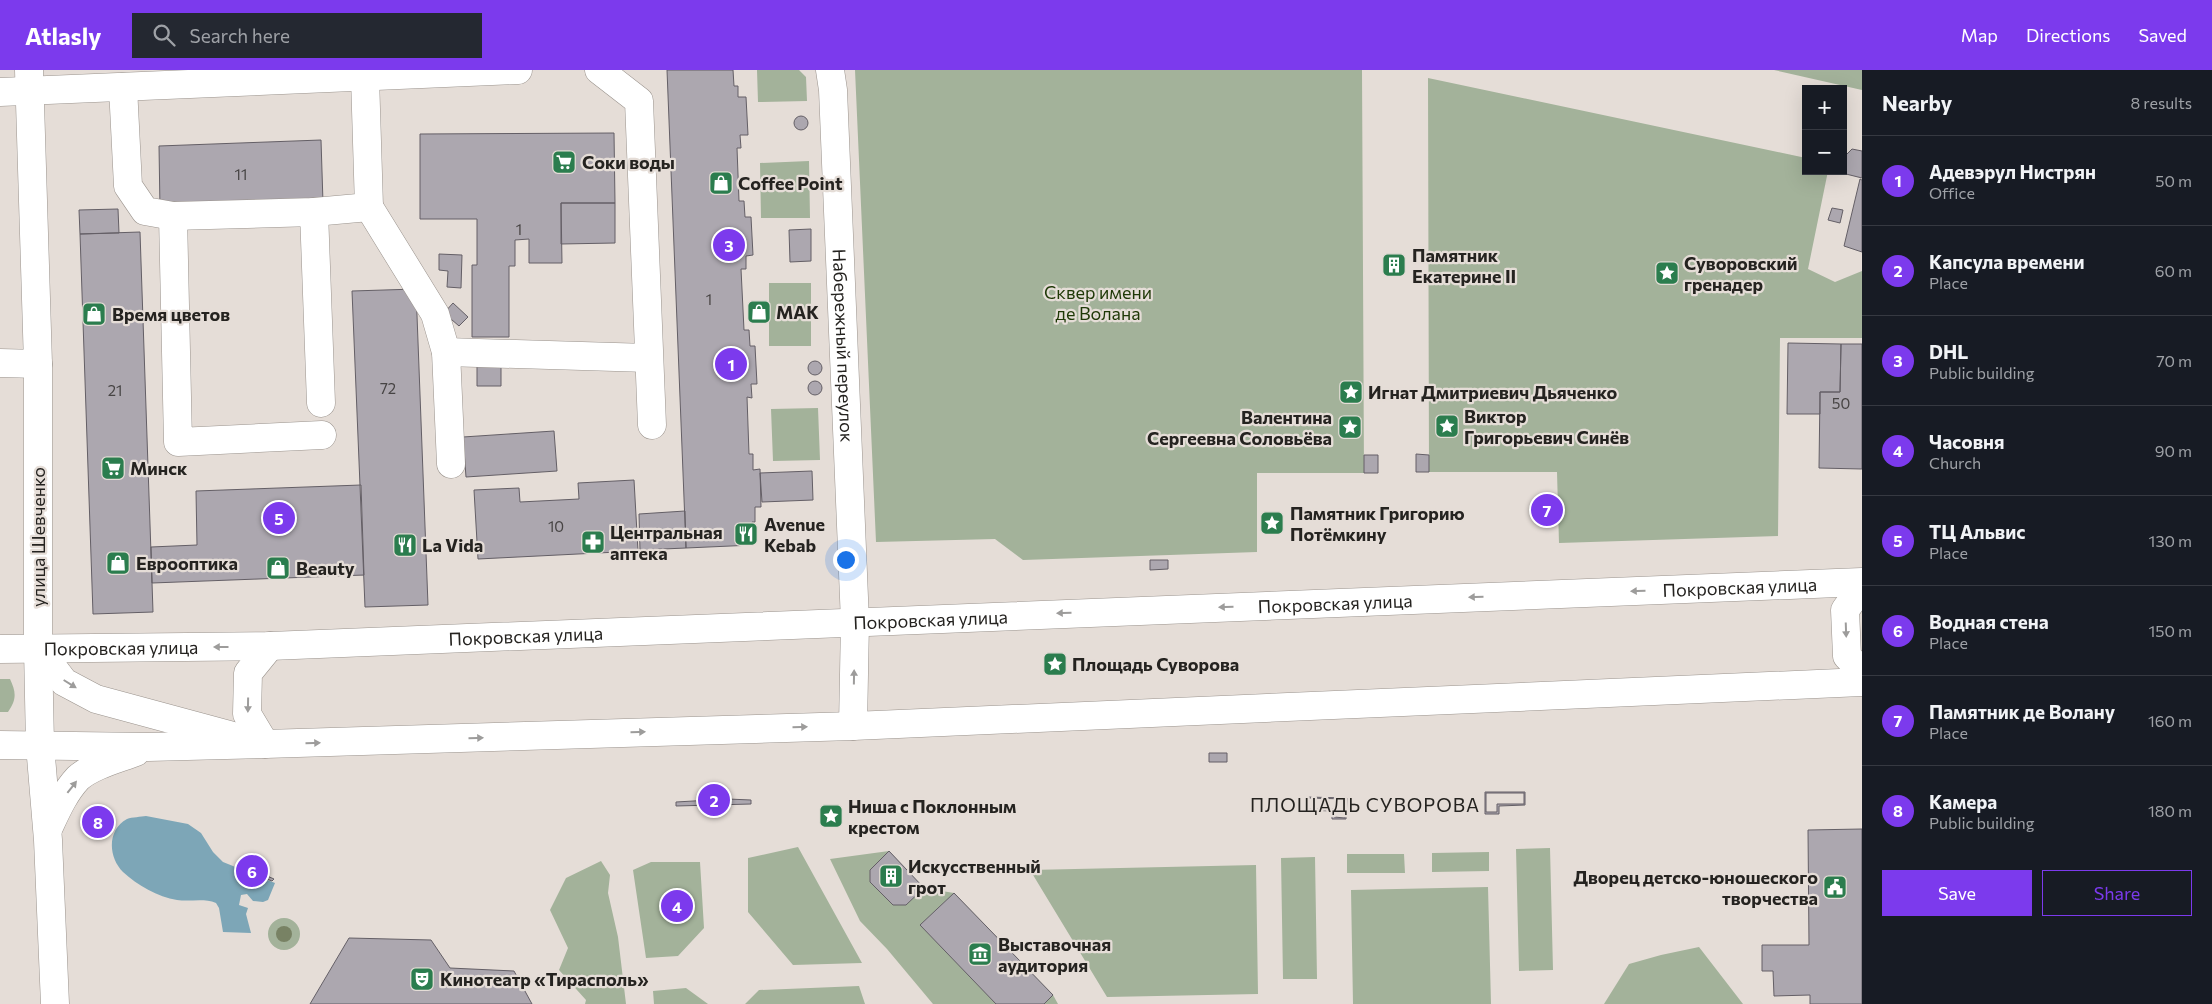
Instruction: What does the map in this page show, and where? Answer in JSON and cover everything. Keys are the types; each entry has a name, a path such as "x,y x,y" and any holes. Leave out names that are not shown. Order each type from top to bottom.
{"main road":[{"path":"0,92 29,81 123,87 379,74 518,70"},
{"path":"599,70 639,101 652,425"},
{"name":"Набережный переулок","path":"830,70 833,90 854,622 853,726"},
{"path":"379,74 369,207 435,314 446,352 451,464"},
{"name":"улица Шевченко","path":"29,81 38,364 40,745 48,829 55,1004"},
{"path":"123,87 128,186 145,211 173,216 314,212 369,207"},
{"path":"314,212 321,403"},
{"path":"173,216 178,442 322,435"},
{"path":"446,352 648,358"},
{"path":"0,363 38,364"},
{"name":"Покровская улица","path":"0,649 270,646 1862,582"},
{"path":"1862,587 1845,610 1847,656 1862,672"},
{"path":"264,744 247,714 248,673 270,646"},
{"path":"38,648 64,682 96,699 264,744"},
{"path":"0,745 148,747 853,726 1862,682"},
{"path":"48,829 62,799 79,777 99,766 148,747"}],"green space":[{"path":"757,70 799,70 806,77 807,101 758,102"},
{"name":"Сквер имени де Волана","path":"855,70 1362,70 1364,473 1257,473 1257,552 1023,560 995,539 876,542"},
{"path":"1774,70 1862,70 1862,90 1847,87 1847,85"},
{"path":"1428,78 1802,157 1802,175 1827,175 1808,269 1835,282 1862,271 1862,338 1780,338 1778,536 1559,543 1557,472 1429,472"},
{"path":"809,161 810,218 761,218 760,163"},
{"path":"769,283 811,283 811,346 769,346"},
{"path":"818,408 820,460 773,461 771,409"},
{"path":"0,679 10,679 15,696 8,712 0,712"},
{"path":"798,847 862,963 793,965 748,912 748,858"},
{"path":"1550,848 1553,970 1519,971 1516,849"},
{"path":"889,851 924,888 954,893 1053,995 1058,1004 933,1004 887,949 860,921 830,859"},
{"path":"1489,852 1489,871 1432,872 1432,853"},
{"path":"1347,854 1404,854 1405,873 1347,873"},
{"path":"1315,857 1317,979 1283,979 1281,858"},
{"path":"601,861 610,875 608,893 618,937 626,1004 585,1004 586,1000 559,970 568,948 550,910 566,878"},
{"path":"651,862 700,862 704,928 678,956 646,958 633,870","holes":["684,897 685,913 670,914 669,898"]},
{"path":"1256,865 1258,994 1107,997 1030,870"},
{"path":"1488,887 1491,1004 1353,1004 1351,890"},
{"path":"284,918 290,919 295,923 299,928 299,940 295,945 290,949 284,950 278,949 273,945 269,940 268,934 269,928 273,923 278,919"},
{"path":"1699,947 1743,1004 1604,1004 1629,964"},
{"path":"859,986 865,1004 745,1004 759,990"},
{"path":"686,988 708,1004 654,1004 653,991"}],"water":[{"path":"146,816 188,824 201,833 213,852 223,862 275,883 268,900 263,902 253,901 247,894 241,895 239,905 248,908 246,914 251,933 223,932 219,908 216,903 177,900 163,896 141,886 123,872 114,859 112,852 113,837 120,824 127,819"}],"building":[{"path":"667,70 733,70 734,86 738,86 738,97 746,97 748,135 740,135 741,148 737,148 739,201 744,201 745,217 751,217 753,255 746,256 746,269 741,269 744,330 749,330 750,346 755,346 757,384 751,384 752,398 747,397 749,454 753,454 753,470 760,469 761,507 755,507 755,522 752,522 753,545 686,548"},
{"path":"801,116 806,118 808,123 806,128 801,130 796,128 794,123 796,118"},
{"path":"614,133 615,203 561,203 562,263 529,263 529,239 515,240 515,266 509,266 509,337 472,337 472,265 477,265 477,219 420,219 420,134"},
{"path":"321,140 323,203 160,209 159,146"},
{"path":"1852,149 1862,151 1862,178 1847,174 1847,154"},
{"path":"1860,179 1862,180 1862,252 1844,246"},
{"path":"561,203 615,203 615,243 561,244"},
{"path":"1832,208 1843,210 1840,223 1828,220"},
{"path":"118,209 119,233 80,234 79,210"},
{"path":"811,229 811,261 790,262 789,230"},
{"path":"140,232 153,612 93,614 80,234"},
{"path":"439,254 462,255 461,288 447,287 448,271 439,270"},
{"name":"Памятник Екатерине II","path":"1388,258 1401,258 1401,272 1388,272"},
{"path":"416,289 428,605 365,607 352,291"},
{"path":"453,303 468,317 459,326 444,313"},
{"path":"1788,343 1841,344 1840,392 1820,392 1820,414 1787,414"},
{"path":"1841,344 1862,344 1862,469 1819,468 1820,392 1840,392"},
{"path":"477,360 501,360 501,386 477,386"},
{"path":"815,361 820,363 822,368 820,373 815,375 810,373 808,368 810,363"},
{"path":"815,381 820,383 822,388 820,393 815,395 810,393 808,388 810,383"},
{"path":"554,431 557,471 466,477 463,437"},
{"path":"1416,454 1429,455 1429,472 1416,472"},
{"path":"1364,455 1378,455 1378,473 1364,473"},
{"path":"812,471 813,500 762,502 760,473"},
{"path":"634,480 638,551 478,559 474,490 519,488 520,502 579,499 578,483"},
{"path":"361,485 364,575 152,583 151,547 197,545 196,491"},
{"path":"685,511 686,548 640,550 639,514"},
{"path":"1150,560 1168,560 1168,569 1150,570"},
{"path":"1209,753 1227,753 1227,762 1209,762"},
{"path":"1485,792 1525,792 1525,805 1499,806 1499,814 1485,814","holes":["1486,793 1524,793 1524,804 1497,804 1497,812 1486,812"]},
{"path":"1307,797 1347,798 1346,819 1332,819 1332,811 1306,810","holes":["1308,798 1346,799 1345,818 1334,817 1334,809 1307,809"]},
{"path":"728,799 751,800 751,804 676,806 676,802"},
{"name":"Дворец детско-юношеского творчества","path":"1862,829 1862,1004 1810,1004 1810,995 1774,996 1773,971 1762,971 1762,945 1809,945 1808,830"},
{"name":"Искусственный грот","path":"889,851 924,888 906,905 893,905 870,882 870,870"},
{"path":"238,864 274,879 272,881 237,867"},
{"name":"Выставочная аудитория","path":"954,893 1053,995 1044,1004 996,1004 920,925"},
{"path":"684,898 684,912 670,913 670,899"},
{"name":"Кинотеатр «Тирасполь»","path":"349,938 431,940 450,968 514,971 532,1004 310,1004"}],"place":[{"name":"Соки воды","path":"564,162"},
{"name":"Coffee Point","path":"721,183"},
{"name":"DHL","path":"729,245"},
{"name":"Памятник Екатерине II","path":"1394,265"},
{"name":"Суворовский гренадер","path":"1667,273"},
{"name":"МАК","path":"759,312"},
{"name":"Время цветов","path":"94,314"},
{"name":"Адевэрул Нистрян","path":"731,364"},
{"name":"Игнат Дмитриевич Дьяченко","path":"1351,392"},
{"name":"Виктор Григорьевич Синёв","path":"1447,426"},
{"name":"Валентина Сергеевна Соловьёва","path":"1350,427"},
{"name":"Минск","path":"113,468"},
{"name":"Памятник де Волану","path":"1547,510"},
{"name":"ТЦ Альвис","path":"279,518"},
{"name":"Памятник Григорию Потёмкину","path":"1272,523"},
{"name":"Avenue Kebab","path":"746,534"},
{"name":"Центральная аптека","path":"593,542"},
{"name":"La Vida","path":"405,545"},
{"name":"Еврооптика","path":"118,563"},
{"name":"Beauty","path":"278,568"},
{"name":"Площадь Суворова","path":"1055,664"},
{"name":"Капсула времени","path":"714,800"},
{"name":"Ниша с Поклонным крестом","path":"831,816"},
{"name":"Камера","path":"98,822"},
{"name":"Водная стена","path":"252,871"},
{"name":"Искусственный грот","path":"891,876"},
{"name":"Дворец детско-юношеского творчества","path":"1835,887"},
{"name":"Часовня","path":"677,906"},
{"name":"Выставочная аудитория","path":"980,954"},
{"name":"Кинотеатр «Тирасполь»","path":"422,979"}],"district":[{"name":"ПЛОЩАДЬ СУВОРОВА","path":"1365,804"}]}
